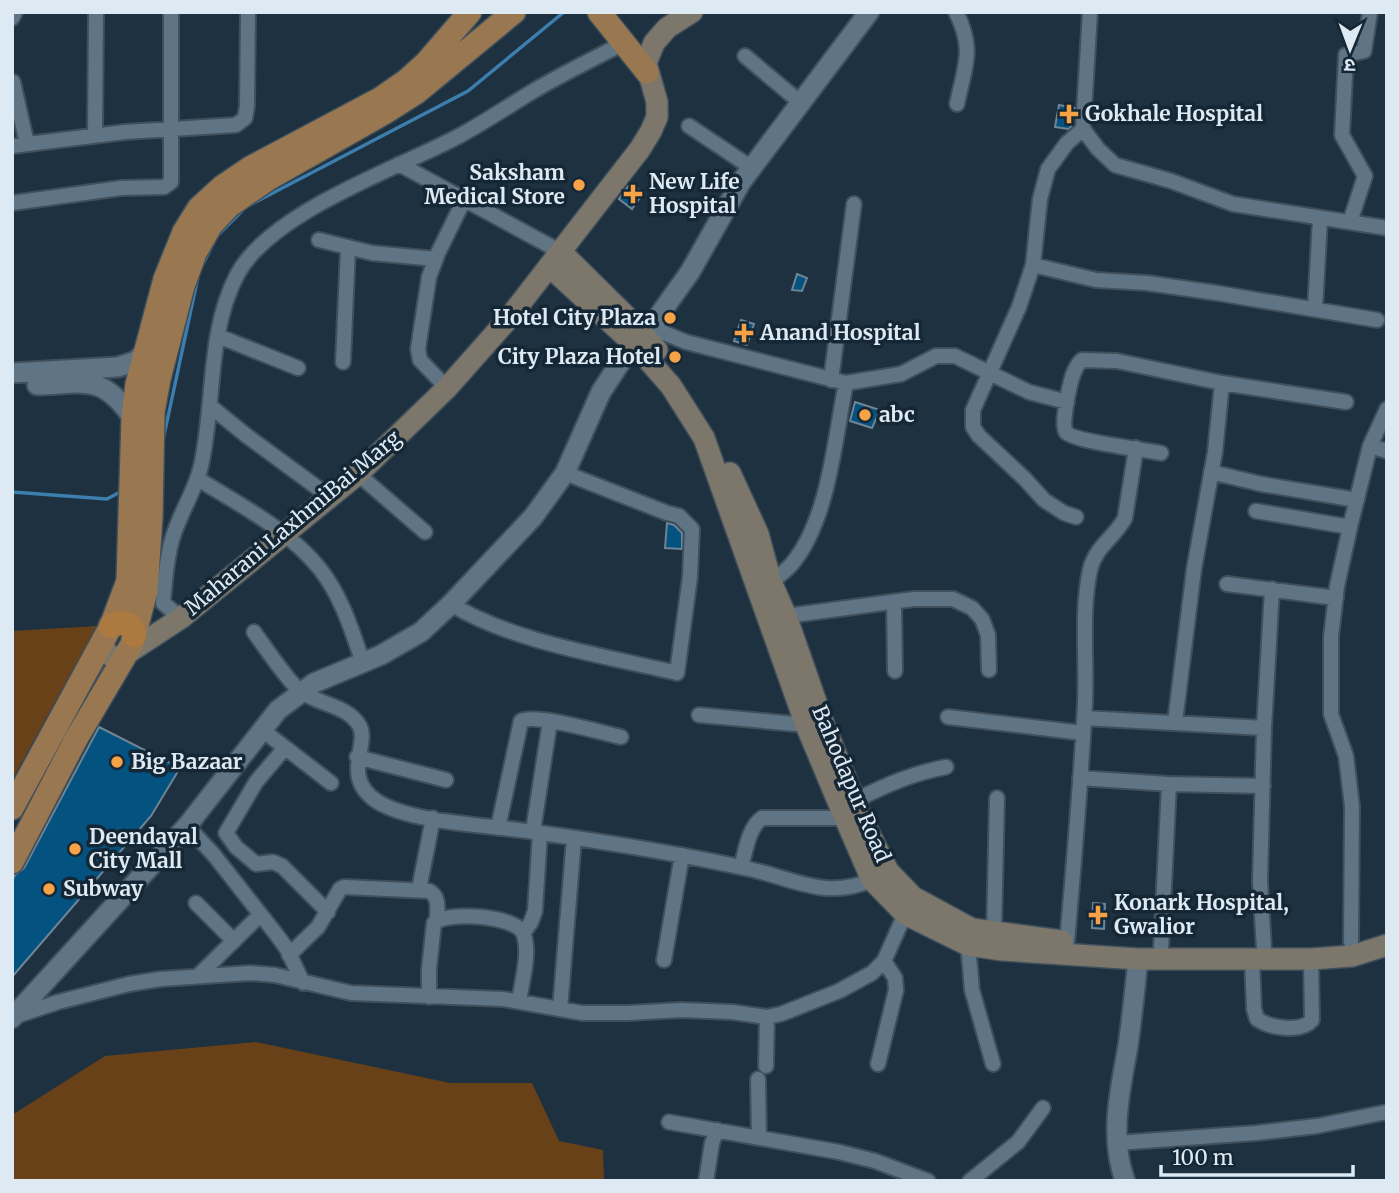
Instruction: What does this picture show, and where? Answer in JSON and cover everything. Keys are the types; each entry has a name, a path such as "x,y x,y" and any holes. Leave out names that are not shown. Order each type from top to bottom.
{"main road":[{"path":"119,640 146,592 141,518 145,364 173,254 184,232 199,208 222,187 250,168 380,99 406,81 470,12"},
{"path":"500,12 514,12"},
{"path":"145,364 183,286 195,253 211,225 229,206 268,179 417,92 514,12"},
{"path":"599,12 647,72"},
{"path":"647,72 646,63 654,43 667,28 692,12"},
{"name":"Maharani LaxhmiBai Marg","path":"12,808 119,640 181,618 358,474 447,388 509,318 640,149 651,131 657,117 657,102 647,72"},
{"name":"Bahodapur Road","path":"555,259 644,336 682,381 709,424 758,534 771,582 786,616 851,809 863,821 888,871 913,897 972,929 1067,942 1161,949 1258,955 1352,942 1387,930"},
{"path":"644,336 704,439 806,725 851,809 872,880 905,914 968,945 1138,960 1258,955 1311,959 1352,956 1387,945"},
{"name":"Maharani LaxhmiBai Marg","path":"12,862 76,739 119,640 141,518"}],"street":[{"path":"12,18 15,12"},
{"path":"95,134 96,12"},
{"path":"12,203 121,188 164,187 171,182 171,12"},
{"path":"13,82 20,145 95,134 236,125 245,118 248,12"},
{"path":"13,1017 187,826 278,709 300,691 324,677 363,663 421,632 533,517 565,473 601,393 620,363 644,336 690,272 752,168 869,12"},
{"path":"956,12 968,41 957,104"},
{"path":"1090,12 1083,130 1115,165 1171,181 1233,204 1387,228"},
{"path":"1350,222 1365,176 1342,135 1346,55 1364,51 1370,12"},
{"path":"181,618 163,603 166,566 172,540 198,479 218,336 226,301 237,274 268,237 285,225 457,137 544,85 624,43"},
{"path":"745,56 801,103"},
{"path":"688,126 752,168"},
{"path":"1076,517 1044,500 979,436 973,427 973,410 1019,307 1033,265 1040,199 1048,169 1067,143 1083,130"},
{"path":"400,164 465,198 555,259"},
{"path":"447,388 426,369 420,360 418,349 429,277 465,198"},
{"path":"771,582 797,558 815,522 825,489 839,381 854,204"},
{"path":"1315,309 1320,219"},
{"path":"319,240 372,253 436,259"},
{"path":"343,362 348,248"},
{"path":"1033,265 1096,280 1197,290 1377,320"},
{"path":"218,336 298,368"},
{"path":"644,336 686,342 839,381 901,373 936,356 955,356 1029,392 1067,402"},
{"path":"1161,453 1073,437 1067,433 1064,427 1067,402 1073,374 1082,360 1145,366 1223,383 1346,402"},
{"path":"12,373 145,364"},
{"path":"12,385 90,383 116,395 144,415"},
{"path":"1175,722 1194,569 1218,433 1223,383"},
{"path":"209,406 330,497"},
{"path":"1352,942 1351,794 1346,756 1331,714 1330,660 1336,598 1350,527 1370,446 1387,409"},
{"path":"1370,446 1387,451"},
{"path":"1067,942 1084,725 1086,603 1090,570 1100,548 1120,528 1125,518 1136,448"},
{"path":"1211,472 1261,484 1357,500"},
{"path":"451,604 467,614 557,645 677,673 690,577 692,529 679,516 565,473"},
{"path":"358,474 425,531"},
{"path":"198,479 285,534 320,568 344,610 363,663"},
{"path":"1256,511 1350,527"},
{"path":"1227,584 1336,598"},
{"path":"1272,589 1254,1009 1257,1019 1270,1026 1308,1025 1312,1020 1311,959"},
{"path":"786,616 894,604 914,599 953,599 972,608 982,619 988,635 989,670"},
{"path":"894,604 895,671"},
{"path":"254,632 300,691 351,716 359,724 360,778 368,792 391,807 433,818 682,855 741,867 813,887 835,890 854,888 872,880"},
{"path":"699,715 806,725"},
{"path":"948,717 1084,725 1175,722 1264,728"},
{"path":"498,828 521,721 530,718 550,721 621,737"},
{"path":"524,932 535,911 537,832 550,721"},
{"path":"261,729 331,783"},
{"path":"284,749 249,793 227,828 228,838 256,864 273,862 282,866 328,912"},
{"path":"358,757 446,780"},
{"path":"741,867 751,833 762,818 851,809 889,783 917,772 946,767"},
{"path":"224,777 249,793"},
{"path":"1080,778 1168,784 1263,786"},
{"path":"1161,949 1168,784"},
{"path":"994,932 997,798"},
{"path":"419,889 433,818"},
{"path":"187,826 214,855 260,915 289,955 303,983"},
{"path":"560,1009 574,838"},
{"path":"664,960 682,855"},
{"path":"289,955 307,940 328,912 340,889 419,889 435,895 438,920 431,932 429,997"},
{"path":"196,903 234,940"},
{"path":"13,1017 68,999 129,984 198,976 264,974 351,993 519,1001 598,1013 681,1010 732,1012 767,1017 839,991 872,973 884,961 905,914"},
{"path":"198,976 260,915"},
{"path":"438,920 481,917 508,921 519,926 524,932 526,944 519,1001"},
{"path":"968,945 972,990 993,1064"},
{"path":"1125,1181 1116,1143 1119,1091 1138,960"},
{"path":"878,1064 896,990 895,978 884,961"},
{"path":"759,1138 767,1017"},
{"path":"970,1181 1018,1142 1043,1108"},
{"path":"1116,1143 1256,1133 1317,1126 1387,1112"},
{"path":"669,1122 839,1152 874,1161 928,1181"},
{"path":"706,1181 712,1143 717,1130"}],"shaded area":[{"path":"97,626 12,780 12,631"},
{"path":"256,1042 450,1083 532,1083 559,1141 603,1150 604,1181 12,1181 12,1115 105,1056"}],"building":[{"path":"1059,105 1075,108 1071,127 1068,129 1055,127"},
{"path":"630,184 643,193 632,209 619,199"},
{"path":"797,274 807,278 802,291 792,290"},
{"path":"741,320 754,324 747,345 734,341"},
{"name":"abc","path":"855,402 880,410 872,428 850,421"},
{"path":"667,523 674,525 682,533 682,549 665,548"},
{"name":"Deendayal City Mall","path":"99,727 180,768 151,816 12,977 12,881 24,868"},
{"path":"1093,903 1105,904 1104,929 1092,928"}],"waterway":[{"path":"248,206 468,91 564,12"},
{"path":"202,266 217,236 242,211"},
{"path":"163,440 198,277"},
{"path":"12,492 107,499 122,491"}],"place":[{"name":"Gokhale Hospital","path":"1069,114"},
{"name":"Saksham Medical Store","path":"579,185"},
{"name":"New Life Hospital","path":"633,194"},
{"name":"Hotel City Plaza","path":"670,318"},
{"name":"Anand Hospital","path":"744,333"},
{"name":"City Plaza Hotel","path":"675,357"},
{"name":"abc","path":"865,415"},
{"name":"Big Bazaar","path":"117,762"},
{"name":"Deendayal City Mall","path":"75,849"},
{"name":"Subway","path":"49,889"},
{"name":"Konark Hospital, Gwalior","path":"1098,915"}]}
